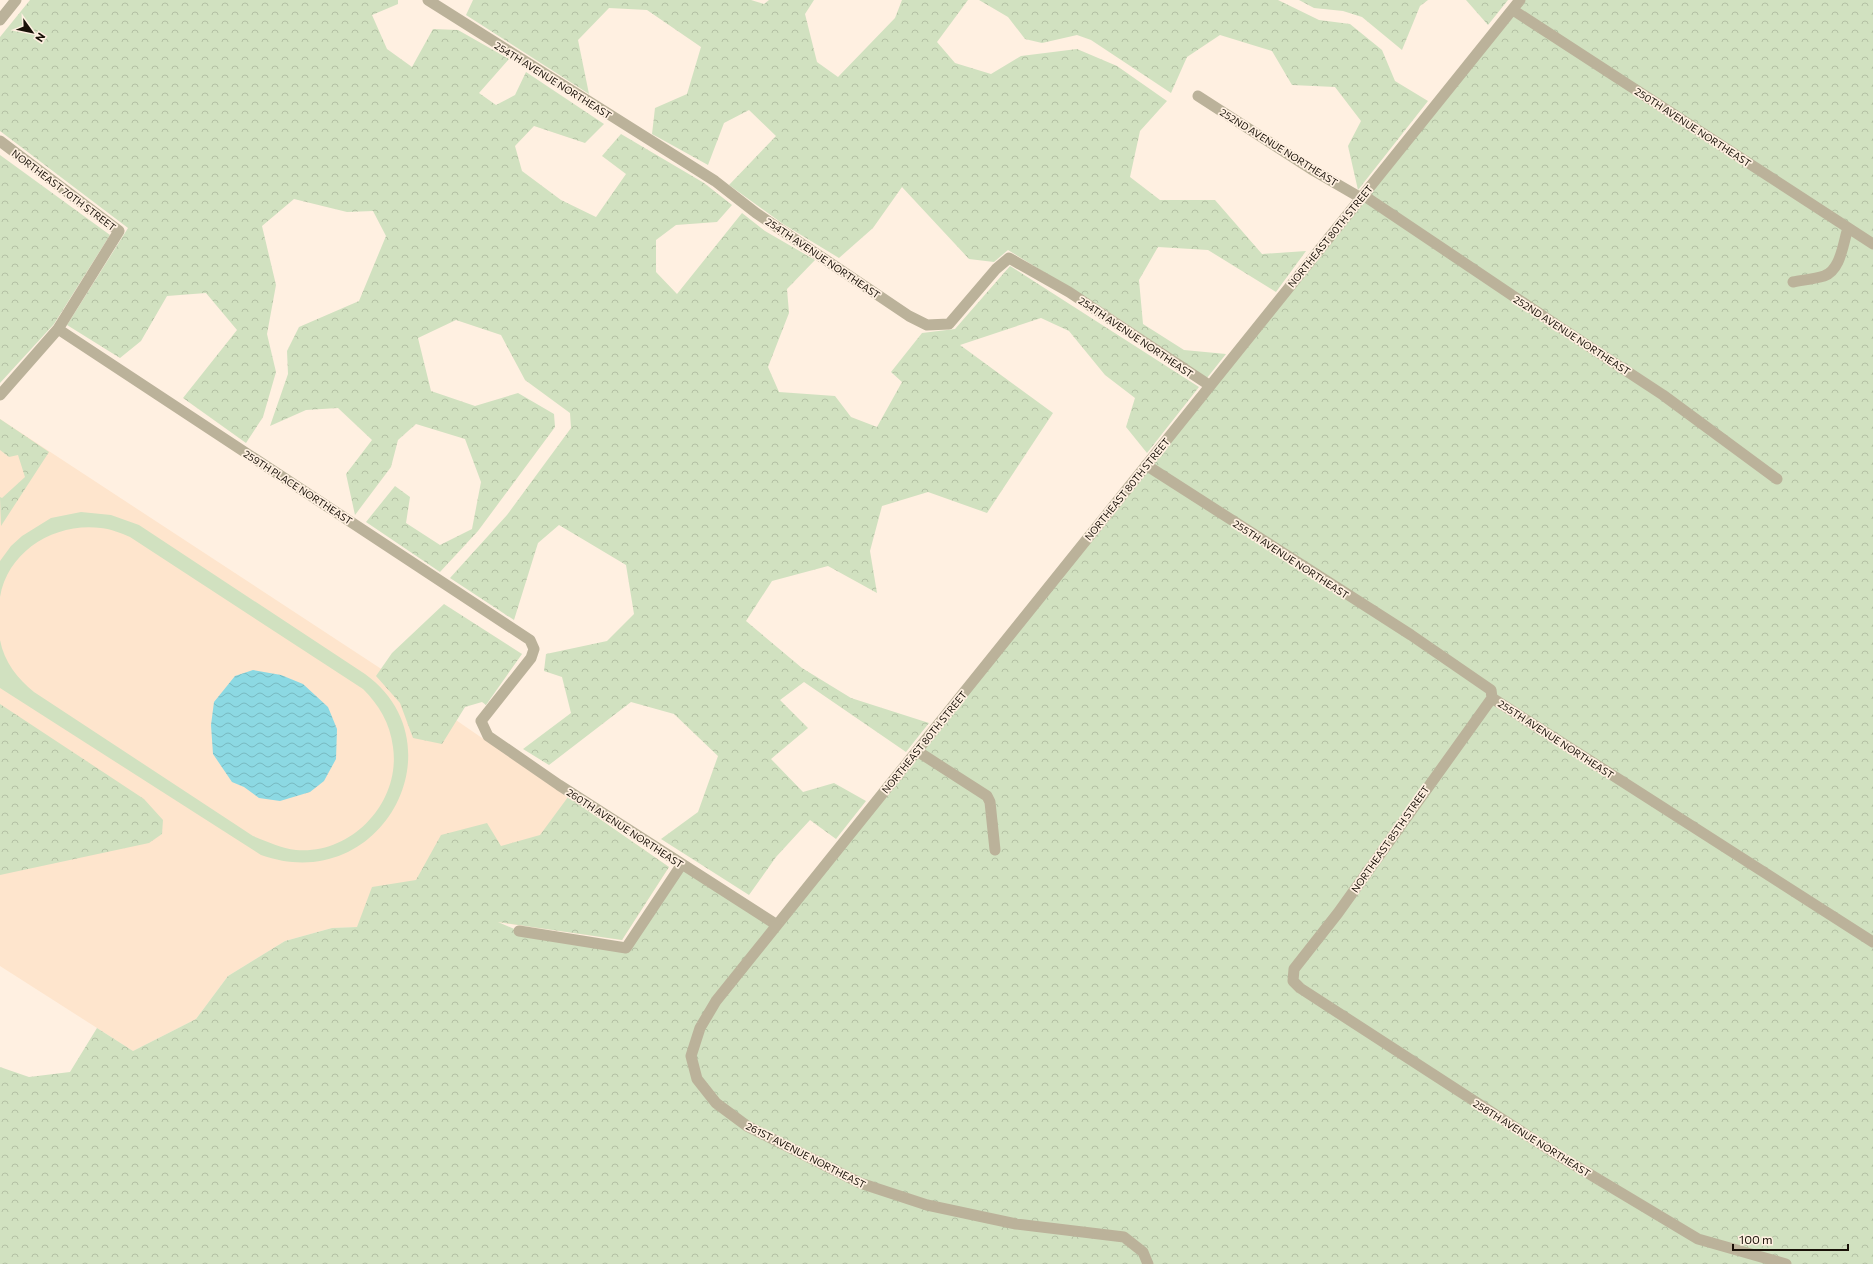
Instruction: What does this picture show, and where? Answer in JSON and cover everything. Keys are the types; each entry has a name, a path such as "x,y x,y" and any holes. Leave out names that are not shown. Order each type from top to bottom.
{"street":[{"path":"0,20 16,0"},
{"name":"254TH AVENUE NORTHEAST","path":"428,0 715,181 756,213 909,316 927,325 949,324 996,269 1010,258 1069,292 1209,386"},
{"name":"NORTHEAST 80TH STREET","path":"733,978 1520,0"},
{"name":"250TH AVENUE NORTHEAST","path":"1513,10 1873,244"},
{"name":"252ND AVENUE NORTHEAST","path":"1198,96 1311,169 1362,196 1663,395 1777,479"},
{"name":"NORTHEAST 70TH STREET","path":"0,141 119,232 58,329 0,395"},
{"path":"1793,282 1825,276 1832,271 1838,262 1848,228"},
{"name":"259TH PLACE NORTHEAST","path":"58,329 530,640 534,649 531,658 481,722"},
{"name":"255TH AVENUE NORTHEAST","path":"1146,465 1431,649 1491,690 1492,698 1873,942"},
{"name":"NORTHEAST 85TH STREET","path":"1293,981 1294,969 1338,913 1492,698"},
{"name":"260TH AVENUE NORTHEAST","path":"481,722 488,736 559,785 777,925"},
{"path":"917,751 987,796 990,802 995,850"},
{"path":"519,931 626,948 682,864"},
{"name":"261ST AVENUE NORTHEAST","path":"733,978 716,1001 700,1028 691,1056 697,1079 716,1103 747,1126 860,1183 927,1205 1016,1224 1124,1237 1143,1252 1148,1264"},
{"name":"258TH AVENUE NORTHEAST","path":"1293,981 1300,988 1325,1005 1556,1154 1698,1239 1786,1264"}],"shaded area":[{"path":"0,419 392,676 669,867 622,940 496,922 332,928 285,941 228,976 196,1019 133,1051 0,966"}],"green space":[{"path":"30,0 398,0 398,4 372,15 387,49 412,67 433,29 458,30 509,59 479,93 496,105 515,95 526,72 604,124 585,143 534,126 515,146 522,171 561,200 596,217 626,174 602,156 621,134 704,183 732,205 717,222 676,225 656,240 656,272 677,294 742,213 765,231 815,260 787,289 789,313 768,367 779,392 835,396 851,417 877,427 902,382 891,372 922,333 955,329 1010,266 1199,387 1147,453 1126,427 1135,398 1105,375 1069,331 1041,318 960,345 1053,413 987,513 928,492 882,506 870,551 877,593 828,566 772,581 746,621 802,668 851,698 929,723 906,752 804,682 780,700 808,728 771,759 803,792 834,783 866,801 836,839 810,820 776,857 749,895 661,839 698,812 718,756 674,714 631,702 549,765 523,749 571,713 562,677 544,671 546,654 607,641 634,614 626,565 559,525 538,543 514,620 450,578 507,515 571,428 570,413 525,380 501,335 456,320 418,338 431,391 475,406 518,393 554,414 555,427 478,531 440,572 366,522 395,486 410,497 406,523 440,545 472,529 481,482 465,439 416,424 398,440 391,467 355,515 346,474 372,440 338,408 306,410 270,426 288,374 287,351 299,327 359,301 386,236 373,211 347,212 294,199 262,226 276,285 267,334 276,372 263,417 246,443 183,398 237,330 206,293 167,296 141,341 120,358 67,325 128,228 0,131 0,37"},
{"path":"473,0 751,0 764,4 769,0 814,0 805,14 817,62 838,77 895,18 902,0 968,0 937,42 955,63 991,74 1021,56 1077,49 1117,66 1167,101 1140,131 1130,177 1160,200 1215,200 1262,254 1306,251 1276,292 1208,250 1158,247 1139,280 1143,324 1184,350 1226,354 1207,378 1106,310 1008,250 994,262 969,259 902,187 873,228 839,258 783,224 729,185 776,136 749,110 724,123 708,165 652,134 655,108 687,94 701,47 647,10 609,8 578,40 589,94 466,15"},
{"path":"979,0 1278,0 1319,20 1350,24 1382,50 1395,81 1428,101 1358,190 1348,146 1361,121 1335,87 1292,85 1272,51 1220,35 1187,57 1171,93 1091,40 1077,35 1042,43 1025,39 1008,17"},
{"path":"1299,0 1428,0 1420,6 1402,50 1362,17 1343,11 1314,8"},
{"path":"1466,0 1508,0 1488,25"},
{"path":"1520,0 1873,0 1873,1264 0,1264 0,1067 29,1077 70,1072 97,1028 133,1051 196,1019 228,976 285,941 332,928 357,927 372,887 416,880 441,835 487,823 501,846 540,835 568,797 669,867 622,940 498,922 519,931 626,948 682,864 777,925"},
{"path":"0,155 110,235 54,324 0,383"},
{"path":"0,419 49,452 1,526 0,497 2,498 25,477 18,455 9,457 0,450"},
{"path":"81,512 111,515 139,525 365,674 393,704 407,738 407,773 395,807 373,835 342,855 304,862 261,855 0,688 0,640 8,663 17,676 34,692 253,836 285,848 296,850 317,849 336,844 353,834 368,821 381,805 389,787 393,767 392,738 379,708 363,689 130,537 108,529 84,527 51,535 24,553 13,566 5,580 0,597 0,561 11,546 22,536 51,518"},
{"path":"444,604 522,654 486,705 482,702 465,707 442,744 413,738 400,703 376,676 392,653"},
{"path":"0,704 144,799 163,820 162,834 149,843 0,875"}],"water":[{"path":"253,670 281,675 303,684 328,707 337,729 336,759 324,781 310,792 280,801 259,798 244,787 232,782 213,754 211,725 214,702 235,676"}]}
